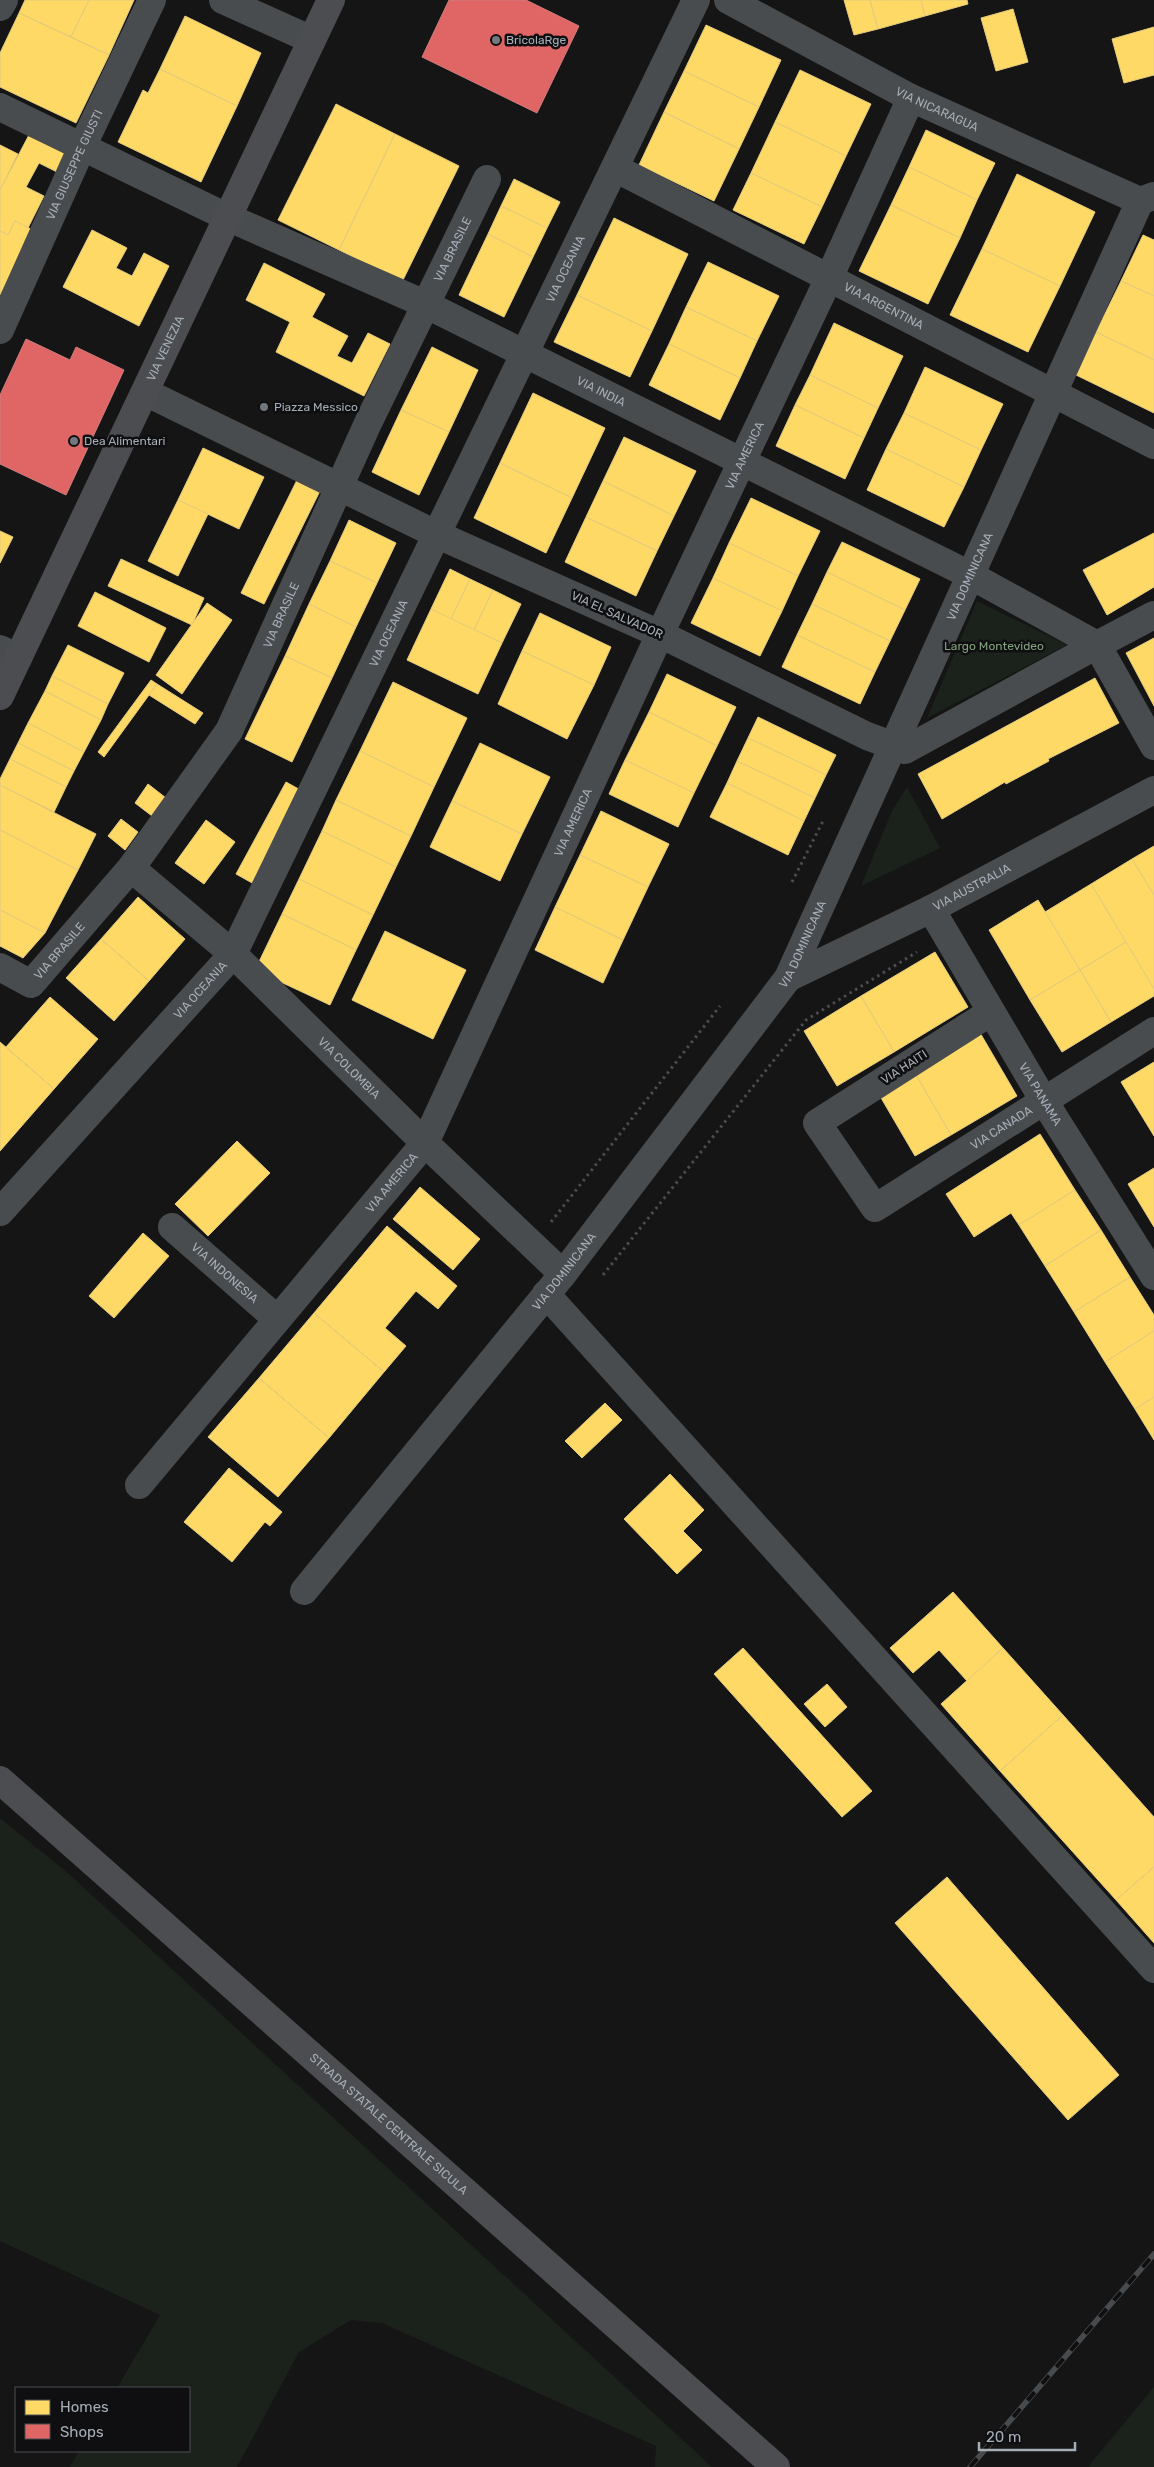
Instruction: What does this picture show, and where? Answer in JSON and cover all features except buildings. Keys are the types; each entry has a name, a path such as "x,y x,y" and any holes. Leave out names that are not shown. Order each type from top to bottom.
{"main road":[{"name":"VIA VENEZIA","path":"0,696 9,654 145,392 331,0"},
{"name":"STRADA STATALE CENTRALE SICULA","path":"0,1780 776,2467"}],"street":[{"path":"0,7 4,0"},
{"name":"VIA GIUSEPPE GIUSTI","path":"1,325 82,147 152,0"},
{"path":"223,0 312,40"},
{"name":"VIA OCEANIA","path":"0,1212 233,954 526,354 696,0"},
{"name":"VIA NICARAGUA","path":"743,3 911,98 1147,198"},
{"name":"VIA AMERICA","path":"139,1485 425,1143 660,634 744,462 911,98"},
{"name":"VIA INDIA","path":"0,107 227,217 425,304 970,575"},
{"name":"VIA ARGENTINA","path":"615,168 1154,445"},
{"name":"VIA BRASILE","path":"0,967 31,984 131,868 229,731 341,487 368,423 487,179"},
{"name":"VIA DOMINICANA","path":"304,1591 554,1284 788,978 1052,393 1147,198"},
{"path":"145,392 341,487"},
{"name":"VIA EL SALVADOR","path":"341,487 438,535 660,634 867,736 893,746"},
{"path":"970,575 1097,644 1154,746"},
{"path":"893,746 905,750 1097,644 1154,615"},
{"name":"VIA AUSTRALIA","path":"788,978 932,909 1154,790"},
{"name":"VIA COLOMBIA","path":"131,868 233,954 425,1143 533,1245 554,1284 1154,1969"},
{"name":"VIA PANAMA","path":"932,909 1044,1102 1154,1276"},
{"name":"VIA HAITI","path":"875,1208 817,1123 991,1012"},
{"name":"VIA CANADA","path":"875,1208 1154,1031"},
{"name":"VIA INDONESIA","path":"172,1227 277,1319"}],"path":[{"path":"599,1280 806,1020 946,934"},
{"path":"533,1245 720,1006"}],"green space":[{"name":"Largo Montevideo","path":"977,601 1067,645 927,718"},
{"path":"907,787 940,848 861,886 892,811"},
{"path":"0,1818 68,1873 712,2467 655,2467 656,2446 382,2323 351,2320 299,2352 237,2467 70,2467 78,2452 190,2452 190,2387 118,2387 160,2315 0,2241"},
{"path":"1154,2387 1154,2467 1088,2467"}],"railway":[{"path":"970,2467 1154,2254"}],"place":[{"name":"BricolaRge","path":"496,40"},
{"name":"Piazza Messico","path":"264,407"},
{"name":"Dea Alimentari","path":"74,441"}]}
